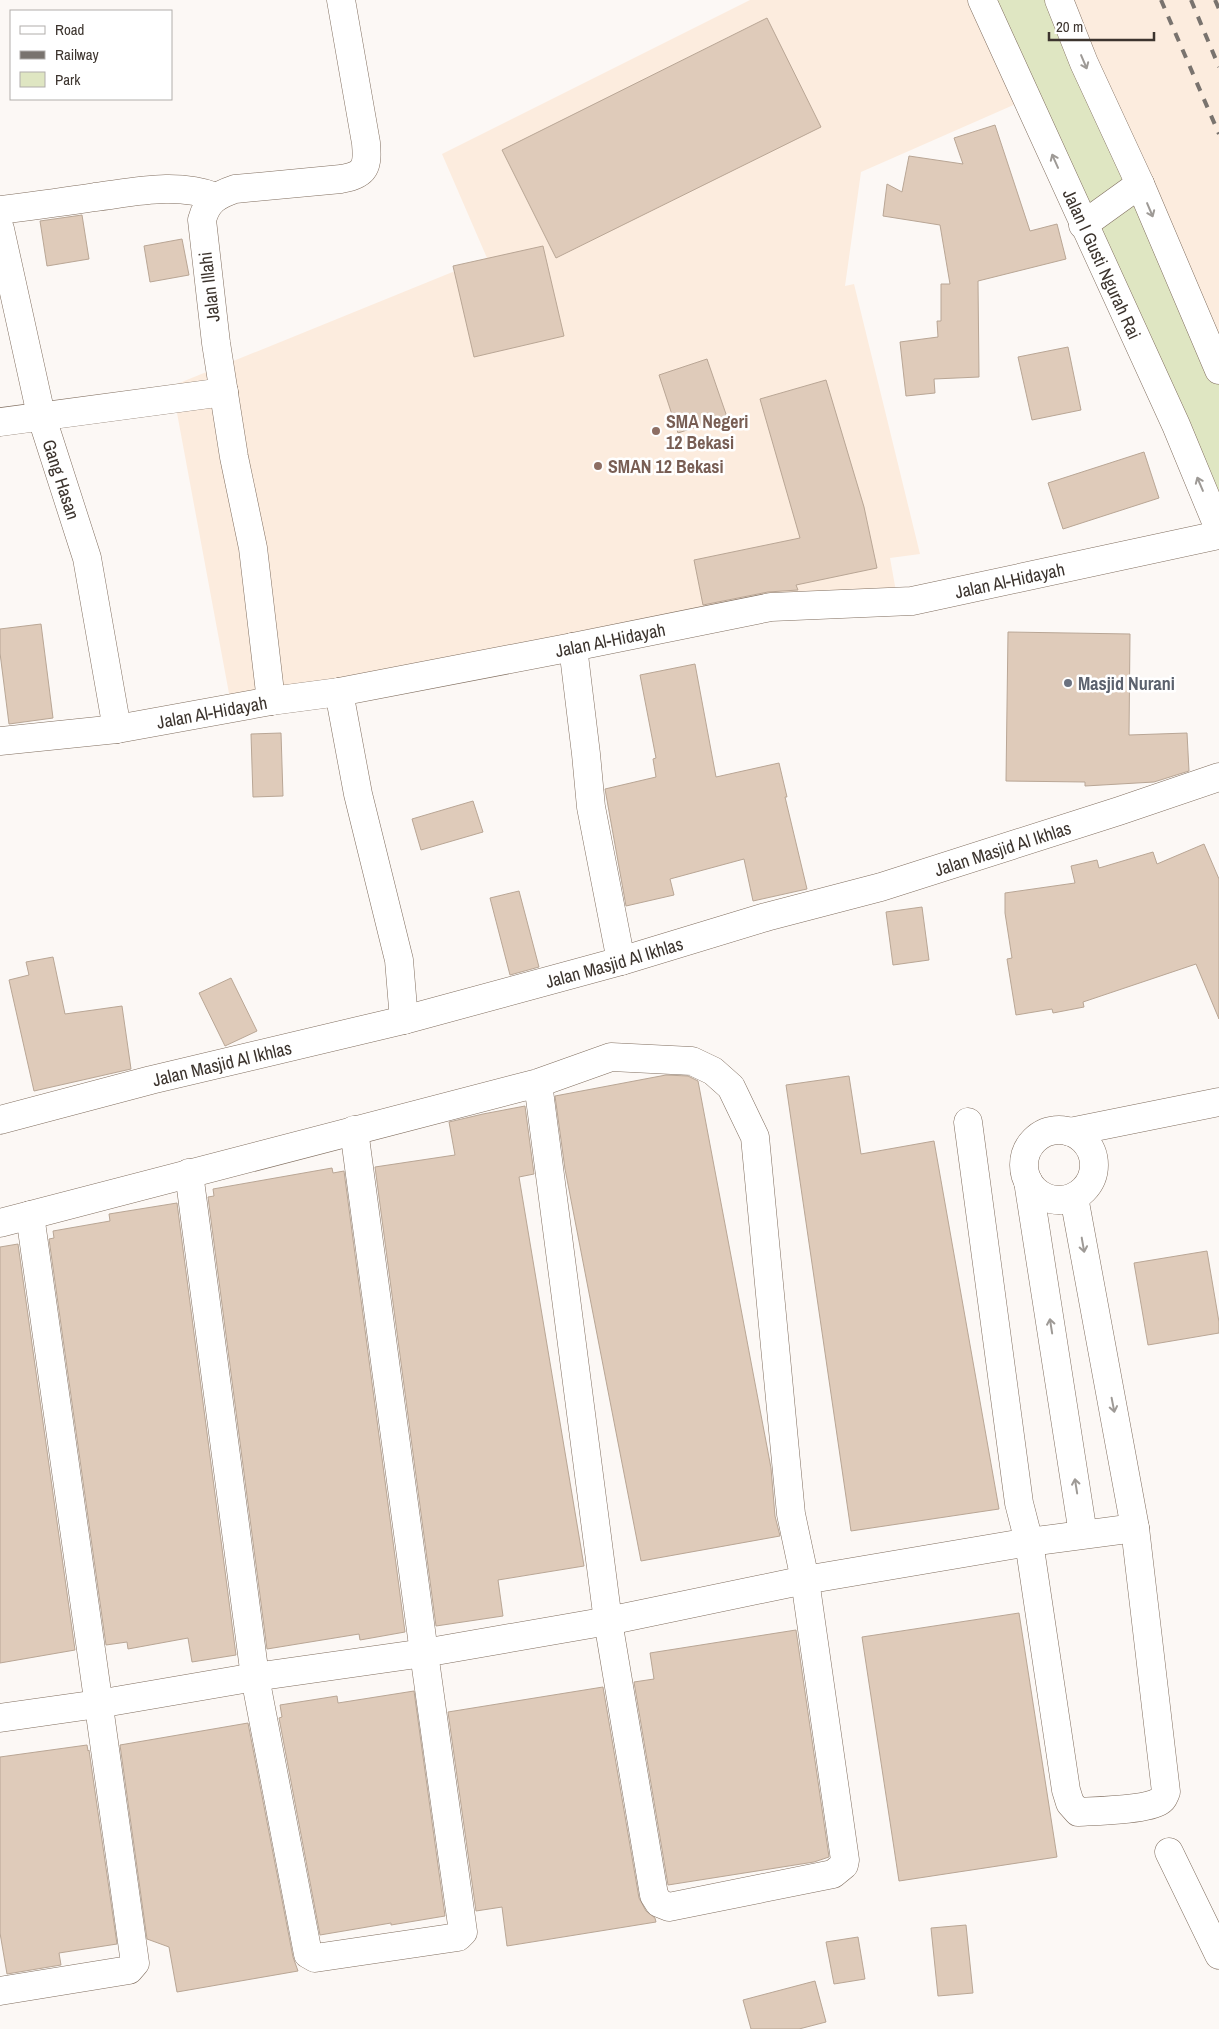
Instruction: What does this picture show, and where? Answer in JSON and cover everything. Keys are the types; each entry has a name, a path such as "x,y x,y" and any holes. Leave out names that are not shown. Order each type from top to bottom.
{"street":[{"path":"0,210 174,188 202,191 216,196 236,189 351,177 362,171 368,162 366,143 341,0"},
{"name":"Jalan I Gusti Ngurah Rai","path":"982,0 1176,426 1219,529"},
{"path":"1059,0 1084,63 1140,184 1219,370"},
{"path":"1084,225 1140,184"},
{"name":"Jalan Illahi","path":"216,196 205,210 202,220 216,343 234,457 253,548 271,702"},
{"name":"Gang Hasan","path":"0,229 41,415 87,558 117,729"},
{"path":"0,422 224,392"},
{"name":"Jalan Al-Hidayah","path":"0,741 117,729 339,692 771,607 912,601 1219,535"},
{"path":"573,647 591,807 621,960"},
{"path":"339,692 358,794 400,960 404,1020"},
{"name":"Jalan Masjid Al Ikhlas","path":"0,1120 151,1080 404,1020 621,960 881,886 1110,814 1219,777"},
{"path":"0,1223 538,1082 611,1057 692,1061 713,1071 731,1087 755,1137 791,1514 806,1580 845,1860 841,1868 833,1874 668,1906 659,1904 654,1895 608,1621 538,1082"},
{"path":"1070,1132 1219,1102"},
{"path":"968,1122 1019,1503 1029,1542 1066,1790 1070,1803 1078,1812 1146,1806 1158,1803 1163,1799 1166,1792 1136,1528 1074,1197"},
{"path":"189,1173 255,1677 308,1954 315,1958 458,1937 463,1932 354,1130"},
{"path":"1028,1181 1036,1192 1048,1198 1061,1200 1074,1197 1085,1189 1092,1177 1094,1163 1091,1150 1082,1138 1070,1132 1056,1130 1043,1134 1032,1142 1026,1154 1024,1168 1028,1181 1083,1534"},
{"path":"0,1991 129,1970 135,1963 30,1215"},
{"path":"0,1718 98,1704 255,1677 424,1654 608,1621 806,1580 1029,1542 1136,1528"},
{"path":"1169,1852 1219,1955"}],"shaded area":[{"path":"750,0 982,0 1027,99 861,172 845,286 854,284 920,554 890,558 897,597 233,715 172,386 487,258 442,154"},
{"path":"1057,0 1219,0 1219,370"}],"green space":[{"path":"982,0 1057,0 1219,370 1219,529"}],"building":[{"path":"767,18 821,127 556,258 502,150"},
{"path":"995,125 1030,231 1057,224 1066,259 978,281 979,377 934,379 935,393 906,396 900,342 938,337 937,321 941,321 941,284 950,284 940,225 883,216 887,184 902,192 909,156 963,164 954,138"},
{"path":"82,215 89,259 47,266 40,221"},
{"path":"182,239 189,275 150,282 144,246"},
{"path":"543,246 564,336 474,357 453,266"},
{"path":"1068,347 1081,410 1032,420 1018,357"},
{"path":"707,359 727,417 678,433 659,375"},
{"path":"826,380 864,507 877,568 796,585 798,590 768,592 703,605 694,560 800,538 760,399"},
{"path":"1144,452 1159,498 1063,529 1048,483"},
{"path":"41,624 53,718 9,724 0,653 0,629"},
{"name":"Masjid Nurani","path":"1008,632 1130,634 1129,735 1187,733 1189,771 1154,782 1085,786 1085,782 1006,781"},
{"path":"695,664 716,777 779,763 787,797 785,797 807,889 753,901 744,859 670,879 674,895 626,906 605,789 656,777 653,759 656,758 640,675"},
{"path":"281,733 283,796 253,797 251,734"},
{"path":"473,801 483,832 421,850 412,819"},
{"path":"1204,844 1219,879 1219,1019 1196,964 1083,1002 1084,1007 1053,1013 1052,1009 1016,1015 1007,959 1012,958 1005,913 1005,893 1075,883 1071,866 1097,860 1099,868 1153,852 1157,864"},
{"path":"519,891 539,967 510,975 490,898"},
{"path":"922,907 929,960 893,965 886,912"},
{"path":"53,957 65,1014 122,1006 131,1069 34,1091 9,980 29,975 26,962"},
{"path":"231,978 257,1031 225,1046 199,993"},
{"path":"666,1075 688,1076 698,1081 771,1468 775,1516 780,1536 641,1561 565,1169 555,1096"},
{"path":"849,1076 861,1154 934,1141 999,1509 851,1531 786,1085"},
{"path":"525,1106 534,1174 519,1177 584,1566 498,1580 503,1616 436,1626 375,1167 455,1155 449,1122"},
{"path":"332,1168 333,1173 344,1171 405,1632 360,1640 359,1634 267,1649 208,1197 214,1196 213,1189"},
{"path":"177,1203 236,1655 192,1662 188,1638 128,1649 127,1642 106,1645 49,1239 54,1238 53,1231 110,1221 109,1214"},
{"path":"18,1244 75,1650 0,1663 0,1247"},
{"path":"1207,1251 1219,1322 1219,1333 1148,1345 1134,1263"},
{"path":"1019,1613 1057,1857 899,1881 862,1637"},
{"path":"796,1630 829,1857 814,1862 668,1885 634,1682 654,1679 650,1653"},
{"path":"603,1687 639,1898 646,1911 655,1918 656,1922 507,1946 502,1907 476,1911 448,1712"},
{"path":"414,1691 445,1916 320,1935 279,1718 282,1717 280,1705 337,1696 338,1703"},
{"path":"248,1723 293,1957 298,1971 177,1992 169,1947 147,1939 120,1745"},
{"path":"87,1745 117,1944 59,1953 61,1965 7,1974 0,1933 0,1757"},
{"path":"966,1925 973,1993 938,1996 931,1928"},
{"path":"858,1937 865,1979 834,1984 826,1942"},
{"path":"815,1981 826,2022 799,2029 751,2029 743,2000"}],"railway":[{"path":"1161,0 1219,134"},
{"path":"1191,0 1219,67"},
{"path":"1215,0 1219,9"}],"place":[{"name":"SMA Negeri 12 Bekasi","path":"656,431"},
{"name":"SMAN 12 Bekasi","path":"598,466"},
{"name":"Masjid Nurani","path":"1068,683"}]}
